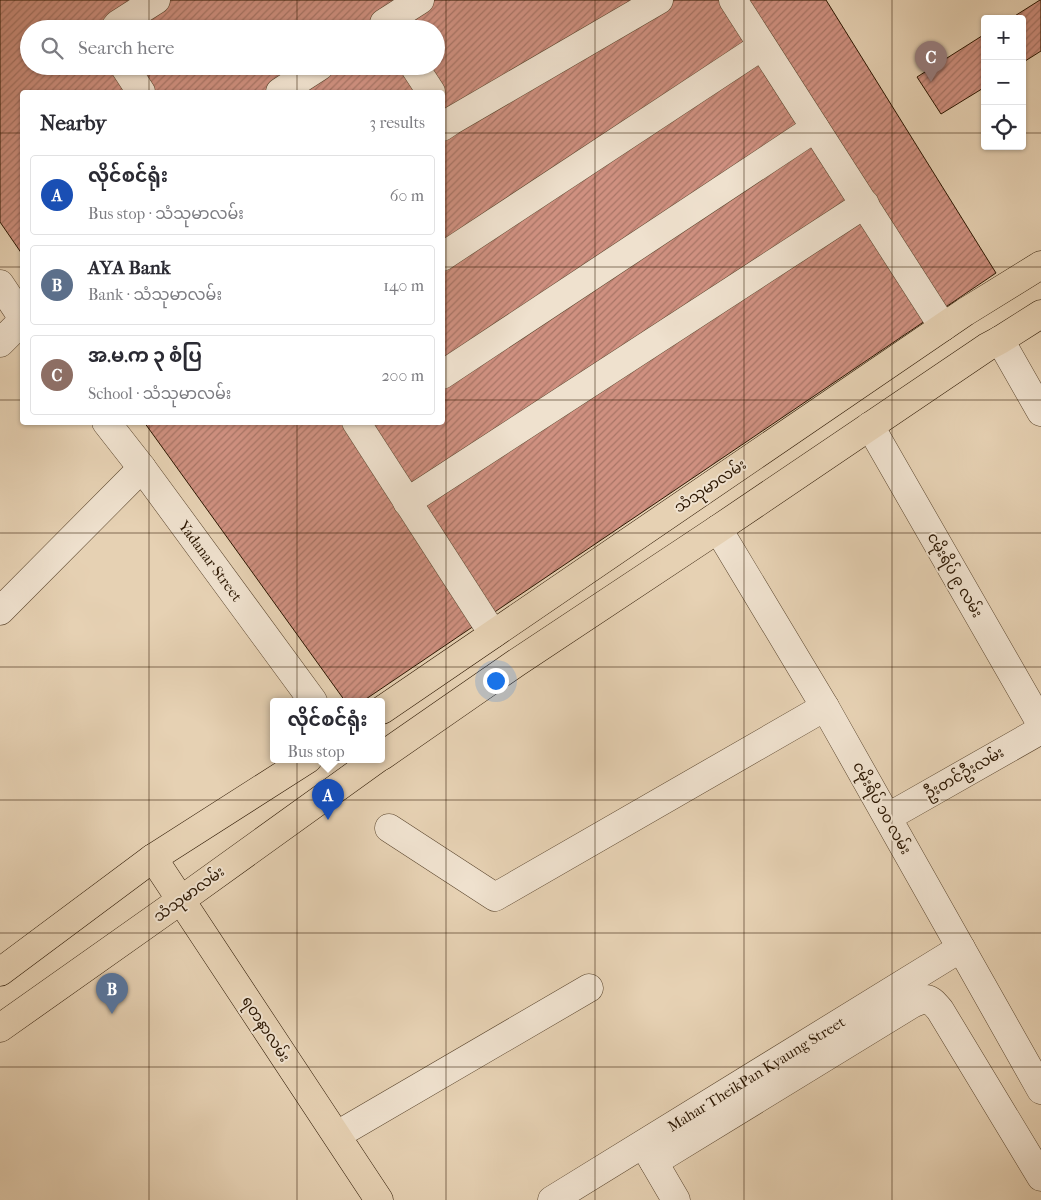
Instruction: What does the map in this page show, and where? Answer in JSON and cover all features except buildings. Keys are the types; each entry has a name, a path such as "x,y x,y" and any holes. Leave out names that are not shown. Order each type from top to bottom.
{"main road":[{"name":"သံသုမာလမ်း","path":"385,708 954,319 1041,265"},
{"path":"385,754 508,668 994,343 1041,314"},
{"path":"954,319 994,343"},
{"path":"0,972 153,858 302,763"},
{"name":"သံသုမာလမ်း","path":"0,1028 371,763"},
{"name":"ရတနာလမ်း","path":"153,858 379,1200"}],"street":[{"path":"124,20 156,0"},
{"path":"393,20 420,0"},
{"path":"445,119 659,0"},
{"path":"732,0 864,204 954,319"},
{"path":"445,255 762,46"},
{"path":"130,75 140,90"},
{"path":"283,90 306,75"},
{"path":"420,75 431,90"},
{"path":"445,373 815,128"},
{"path":"407,502 864,204"},
{"path":"0,284 20,314"},
{"path":"0,343 20,323"},
{"path":"994,343 1041,412"},
{"name":"Yadanar Street","path":"108,425 311,698"},
{"path":"362,425 407,502 493,634"},
{"name":"ငမိုးရိပ် ၉ လမ်း","path":"870,426 1041,724"},
{"path":"0,611 142,468"},
{"name":"ငမိုးရိပ် ၁၀ လမ်း","path":"718,529 825,706 1041,1090"},
{"path":"389,828 495,897 825,706"},
{"name":"ဦးတင်ဦးလမ်း","path":"888,817 1041,730"},
{"name":"Mahar TheikPan Kyaung Street","path":"552,1200 648,1153 960,948"},
{"path":"337,1136 589,988"},
{"path":"676,1200 648,1153 924,999 932,1000 940,1010 1041,1177"}],"place":[{"name":"အ.မ.က ၃ စံပြ","path":"931,82"},
{"name":"လိုင်စင်ရုံး","path":"328,820"},
{"name":"AYA Bank","path":"112,1014"}]}
